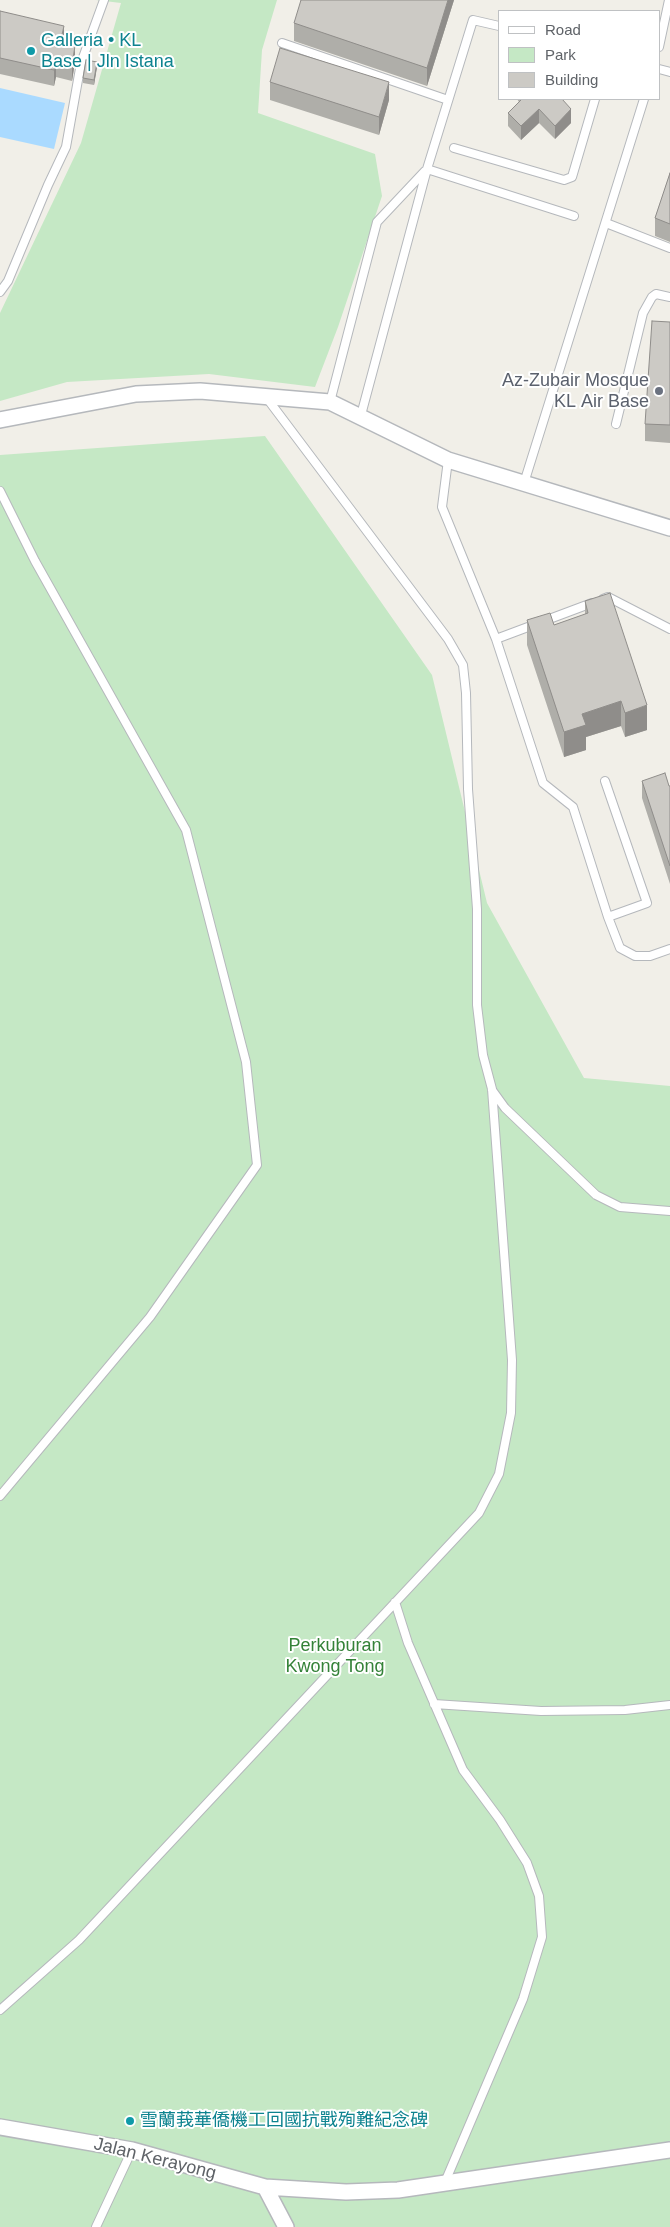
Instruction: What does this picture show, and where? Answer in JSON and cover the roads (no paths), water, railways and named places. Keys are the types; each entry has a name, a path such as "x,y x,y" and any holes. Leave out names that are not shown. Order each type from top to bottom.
{"street":[{"path":"0,420 136,394 200,391 330,402 361,415 448,460 670,528"},
{"name":"Jalan Kerayong","path":"0,2127 132,2150 265,2187 346,2192 398,2190 670,2150"},
{"path":"265,2187 286,2227"}],"lane":[{"path":"0,292 8,281 66,147 81,63 104,0"},
{"path":"660,42 669,0"},
{"path":"361,415 427,169 472,20 498,26"},
{"path":"282,43 448,100"},
{"path":"454,148 564,180 572,177 595,100"},
{"path":"524,483 644,100"},
{"path":"427,169 574,216"},
{"path":"330,402 377,222 427,169"},
{"path":"606,223 670,248"},
{"path":"616,424 643,313 652,297 656,294 670,297"},
{"path":"0,2010 79,1940 479,1513 499,1474 511,1413 512,1360 492,1089 483,1055 477,1005 477,910 468,789 466,693 463,665 448,639 265,396"},
{"path":"448,460 442,507 496,639 544,783 573,807 608,917 620,948 635,956 650,956 670,949"},
{"path":"0,490 36,561 186,830 246,1062 257,1165 150,1317 0,1496"},
{"path":"496,639 608,597 670,629"},
{"path":"606,781 647,904 608,917"},
{"path":"492,1089 504,1108 596,1195 620,1207 670,1211"},
{"path":"395,1602 408,1643 463,1770 500,1820 527,1864 539,1896 542,1937 523,1999 445,2182"},
{"path":"434,1704 541,1711 625,1710 670,1705"},
{"path":"96,2227 132,2150"}],"water":[{"path":"0,88 65,103 54,149 0,137"}],"place":[{"name":"Galleria • KL Base | Jln Istana","path":"31,51"},
{"name":"Az-Zubair Mosque KL Air Base","path":"659,391"},
{"name":"雪蘭莪華僑機工回國抗戰殉難紀念碑","path":"130,2121"}],"park label":[{"name":"Perkuburan Kwong Tong","path":"335,1656"}]}
